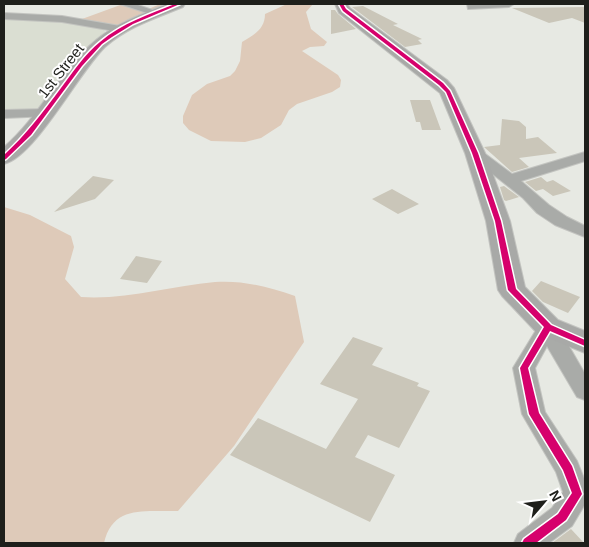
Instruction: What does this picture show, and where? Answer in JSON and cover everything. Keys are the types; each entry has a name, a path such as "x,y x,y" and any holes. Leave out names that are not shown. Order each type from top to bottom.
{"street":[{"path":"125,4 156,13"},
{"name":"1st Street","path":"4,158 31,133 92,52 120,29 178,4"},
{"path":"342,4 344,10 444,88 475,153 498,221 512,290 548,327 570,369 585,391"},
{"path":"472,4 471,7 510,4"},
{"path":"4,16 50,16 120,29"},
{"path":"4,114 46,113"},
{"path":"475,153 529,195 543,209 561,221 585,232"},
{"path":"509,180 585,156"},
{"path":"548,327 585,343"},
{"path":"528,543 562,517 577,494 568,469 534,414 524,368 548,327"}],"shaded area":[{"path":"123,4 144,11 160,4 172,4 120,26 82,19"},
{"path":"287,4 313,4 306,12 311,29 327,42 324,46 310,47 302,51 338,75 341,80 340,87 332,92 297,104 289,110 281,125 261,138 245,142 211,141 189,130 183,123 183,116 192,95 207,84 230,76 240,61 242,42 261,28 265,14"},
{"path":"4,18 55,20 103,29 106,33 43,111 4,111"},
{"path":"4,207 30,215 71,236 74,247 65,279 81,297 115,296 215,282 236,282 256,285 295,296 304,342 234,446 178,511 143,511 123,516 108,530 104,543 4,543"}],"building":[{"path":"363,6 398,24 393,25 422,39 418,40 422,44 405,47 352,7"},
{"path":"585,7 585,23 572,18 549,23 512,8"},
{"path":"331,10 335,10 356,29 331,34"},
{"path":"410,100 430,100 441,130 422,130 420,122 416,122"},
{"path":"502,119 519,121 526,127 526,139 538,137 557,153 519,158 529,167 512,172 484,147 500,145"},
{"path":"93,176 114,180 95,199 54,212"},
{"path":"541,177 547,182 553,180 571,191 553,196 543,189 536,191 525,182"},
{"path":"504,186 519,197 504,200 500,187"},
{"path":"392,189 419,204 398,214 372,199"},
{"path":"136,256 162,261 147,283 120,279"},
{"path":"541,281 580,297 568,313 543,302 532,291"},
{"path":"353,337 383,348 372,365 419,383 417,386 430,391 399,448 368,435 355,457 395,475 370,522 230,455 258,418 326,449 358,399 320,384"},
{"path":"571,529 584,543 552,543"}],"cycle path":[{"path":"4,158 29,134 81,65 101,43 132,23 178,4"},
{"path":"341,4 344,10 441,84 448,92 475,153 498,221 512,290 548,327 585,343"},
{"path":"528,543 562,517 577,494 568,469 534,414 524,368 548,327"}]}
